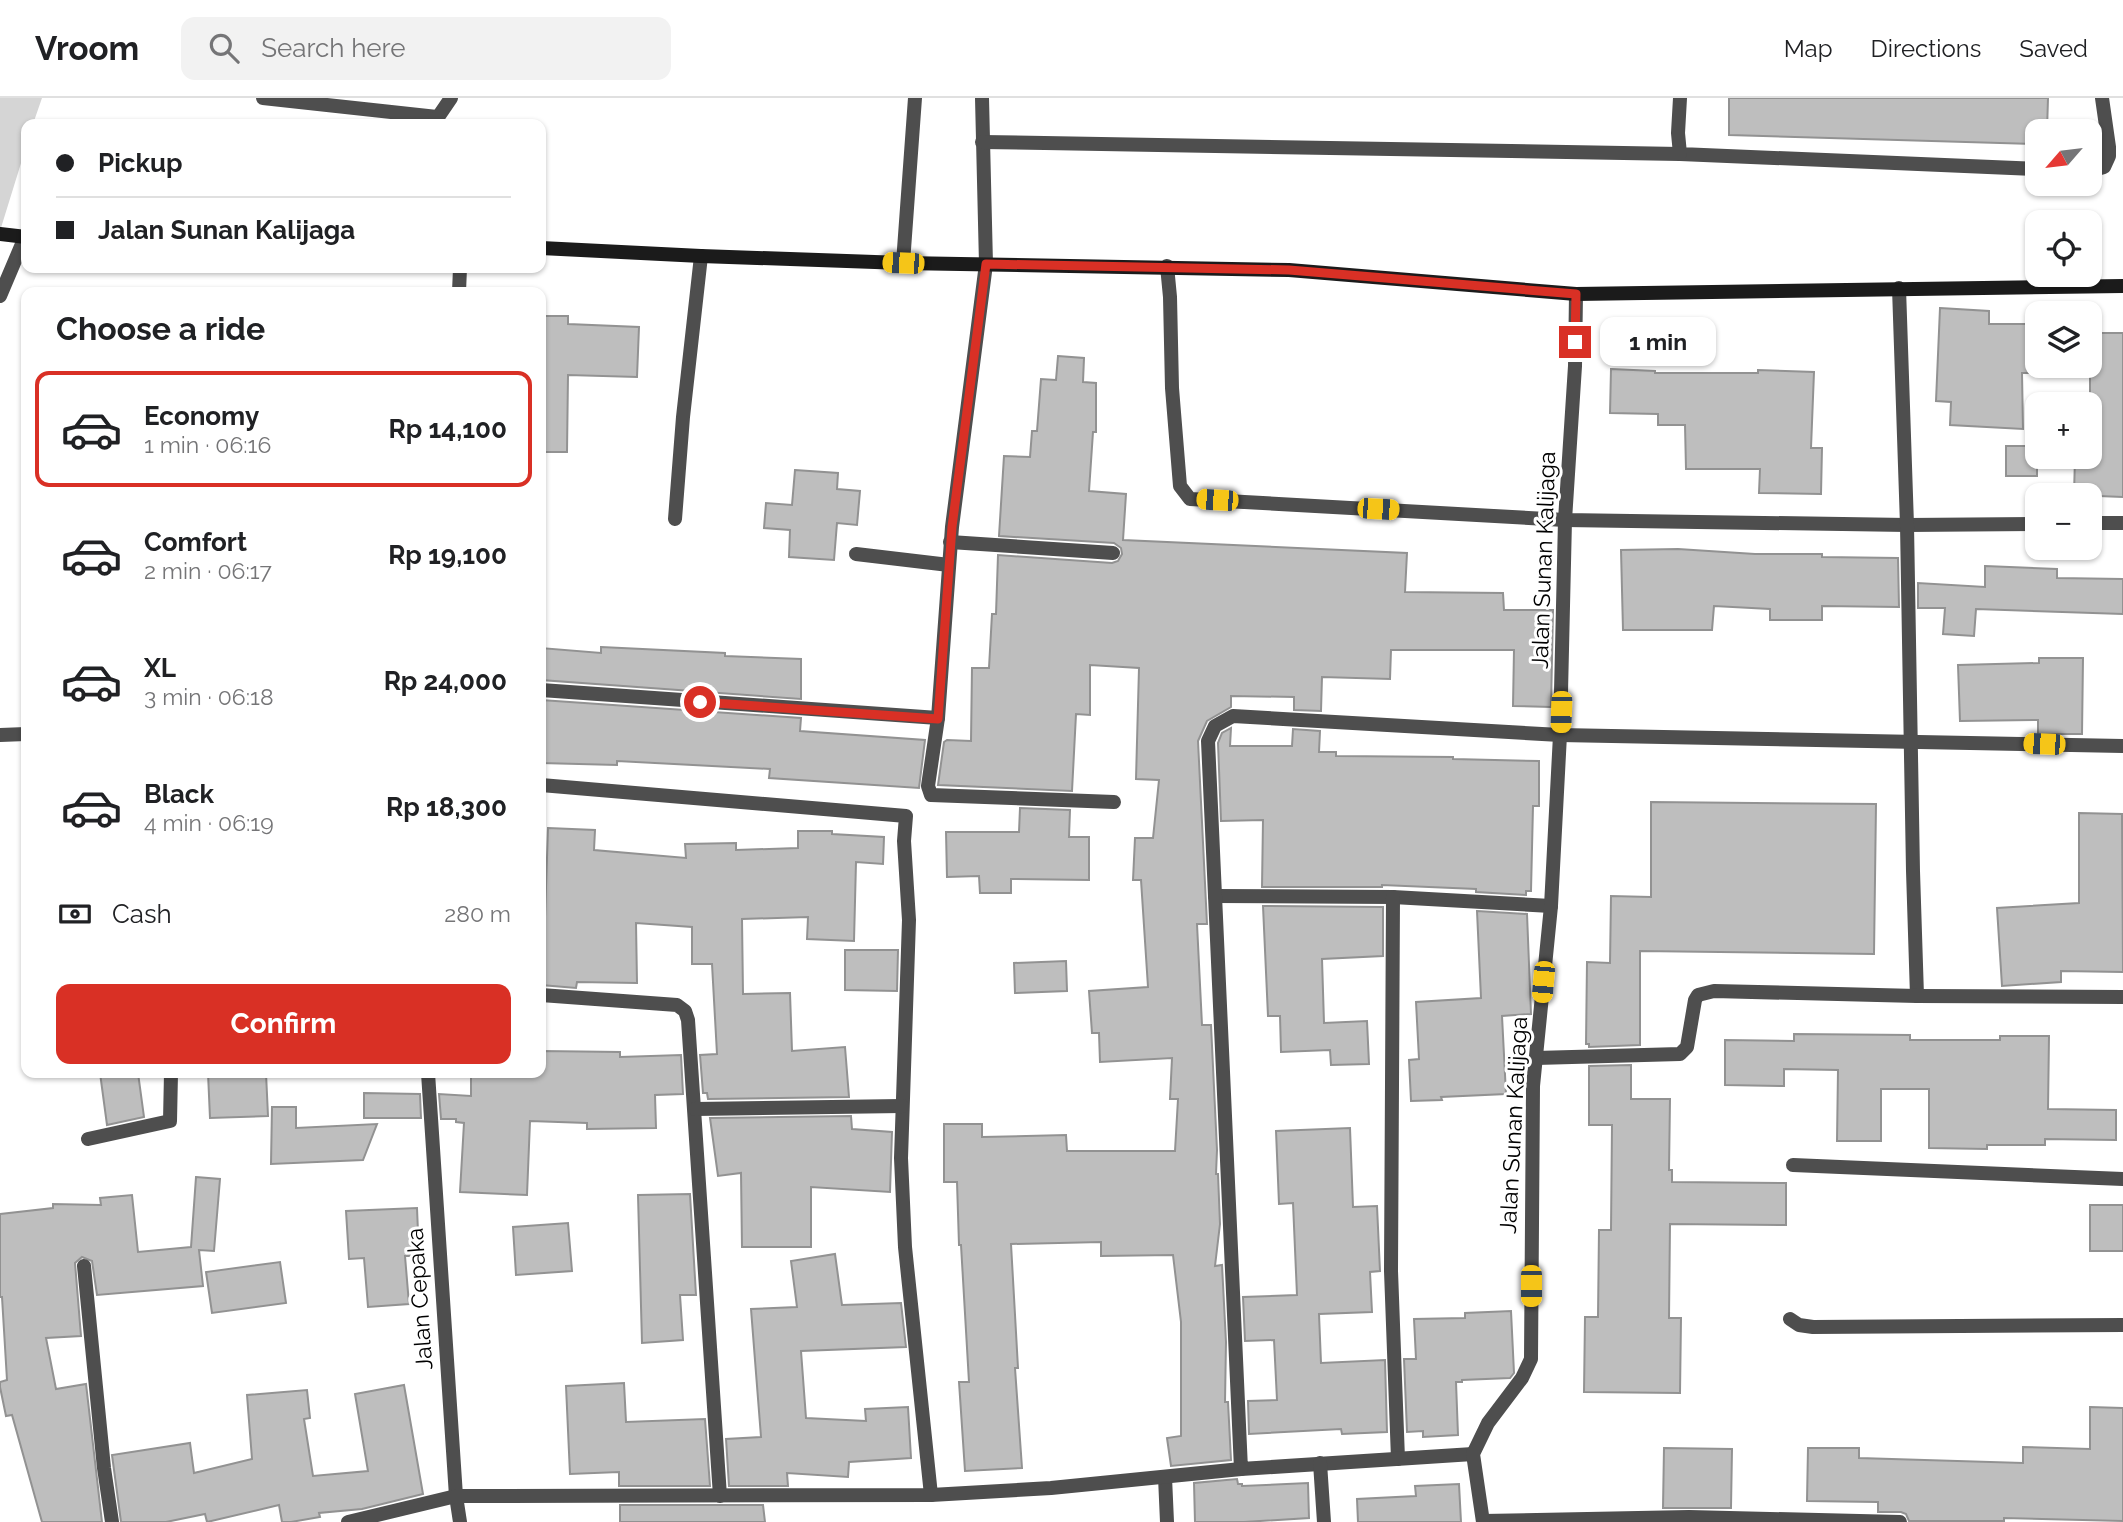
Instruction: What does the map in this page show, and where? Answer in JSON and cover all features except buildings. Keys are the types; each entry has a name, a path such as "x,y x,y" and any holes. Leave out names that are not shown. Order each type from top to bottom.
{"main road":[{"path":"0,234 21,237"},
{"path":"546,248 903,263 1289,270 1576,294 2123,286"}],"street":[{"path":"263,98 420,119"},
{"path":"436,119 451,98"},
{"path":"903,263 915,98"},
{"path":"982,98 986,264 950,542 938,719 928,786 931,795 1114,803"},
{"path":"1680,98 1680,154"},
{"path":"2102,98 2109,156 2102,168"},
{"path":"982,142 1680,154 2025,168"},
{"path":"0,296 21,246"},
{"path":"675,519 701,256"},
{"path":"1167,267 1171,297 1172,388 1180,486 1190,499 1565,520 2025,524"},
{"path":"1899,288 1917,996"},
{"name":"Jalan Sunan Kalijaga","path":"1473,1454 1488,1423 1522,1378 1531,1359 1532,1138 1536,1058 1551,906 1560,735 1565,520 1576,294"},
{"path":"2102,523 2123,523"},
{"path":"950,542 1113,552"},
{"path":"856,554 949,565"},
{"path":"546,690 938,719"},
{"path":"1241,1469 1208,741 1211,732 1224,720 1233,716 1560,735 2123,746"},
{"path":"0,735 21,734"},
{"path":"546,785 906,816 904,841 909,920 901,1158 905,1247 932,1495"},
{"path":"1215,896 1393,897 1551,906"},
{"path":"1393,897 1391,1270 1398,1460"},
{"path":"1536,1058 1680,1054 1687,1047 1695,1000 1698,995 1706,992 2123,997"},
{"path":"546,995 677,1005 688,1020 720,1496"},
{"path":"88,1139 170,1121 172,1078"},
{"name":"Jalan Cepaka","path":"428,1078 456,1496 460,1522"},
{"path":"695,1109 902,1106"},
{"path":"1793,1165 2123,1179"},
{"path":"84,1266 112,1522"},
{"path":"1790,1319 1799,1325 1813,1326 2123,1325"},
{"path":"348,1522 456,1496 932,1495 1051,1488 1320,1463 1473,1454 1483,1522 1900,1522"},
{"path":"1320,1463 1324,1522"},
{"path":"1165,1477 1167,1522"}],"shaded area":[{"path":"0,98 42,98 35,119 21,119 21,163 0,231"}],"route":[{"path":"700,702 938,719 952,527 986,264 1289,270 1576,294 1575,342"}]}
